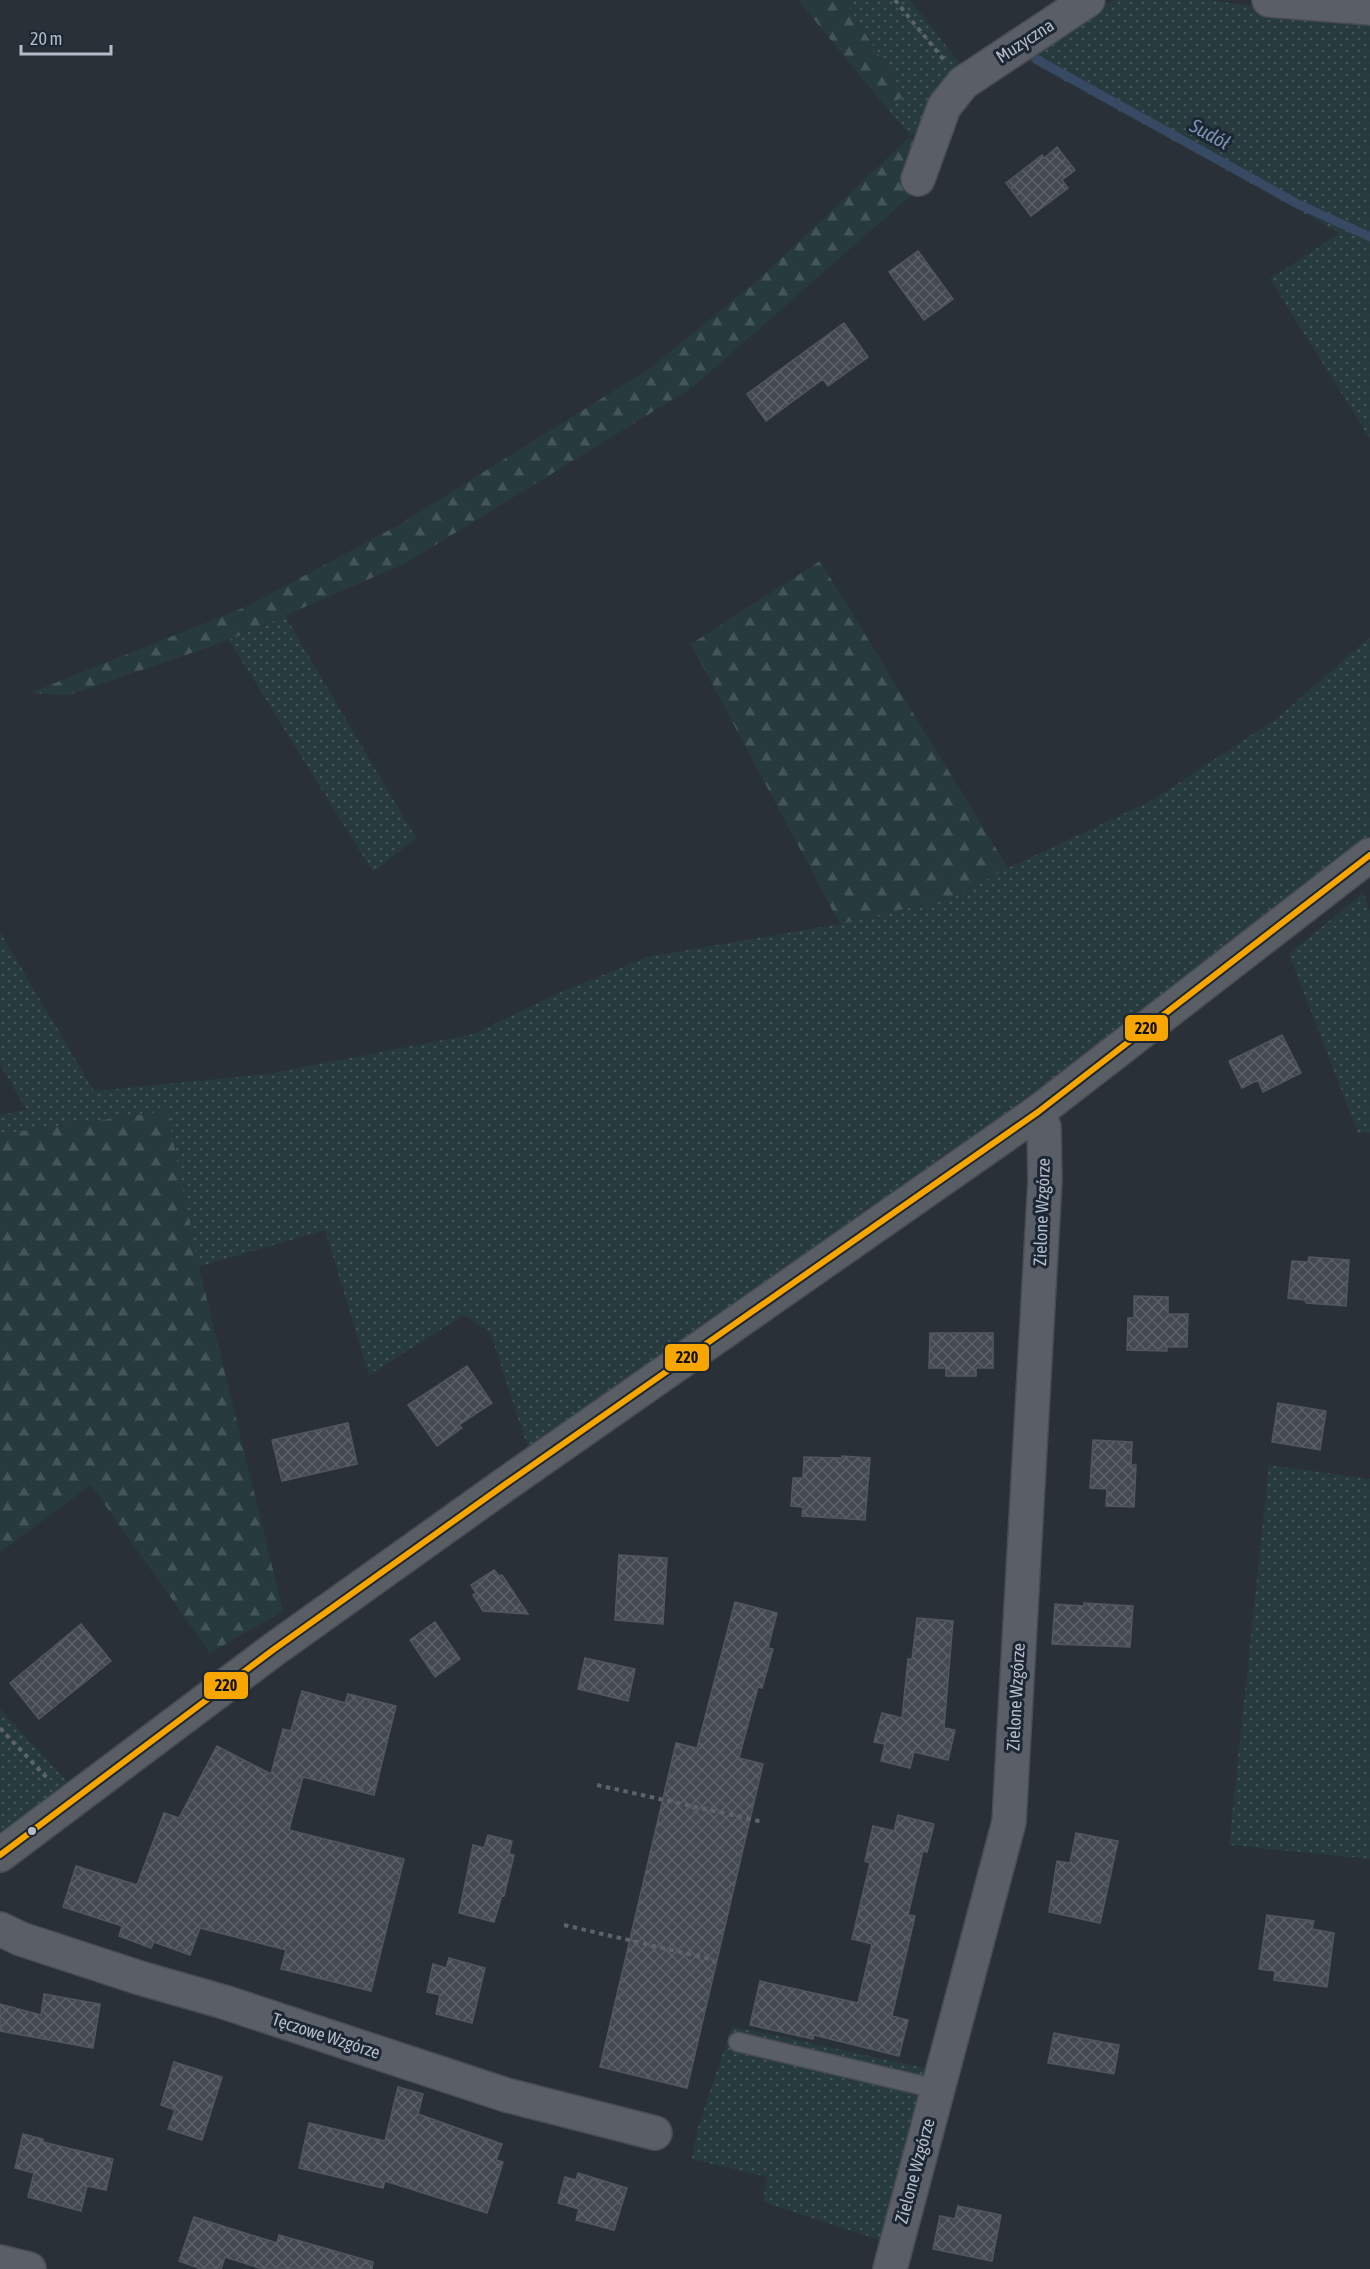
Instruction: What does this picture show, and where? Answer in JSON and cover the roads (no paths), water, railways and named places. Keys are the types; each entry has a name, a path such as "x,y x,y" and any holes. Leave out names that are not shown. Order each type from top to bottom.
{"street":[{"name":"Muzyczna","path":"918,179 944,107 963,83 1088,0"},
{"path":"1269,0 1370,8"},
{"path":"0,1856 273,1650 507,1483 1038,1112 1370,855"},
{"name":"Zielone Wzgórze","path":"890,2269 1009,1822 1045,1180 1044,1127 1038,1112"},
{"name":"Tęczowe Wzgórze","path":"0,1929 21,1939 140,1978 224,2002 506,2095 655,2133"},
{"path":"0,2262 29,2269"}],"lane":[{"path":"738,2042 937,2089"}],"waterway":[{"name":"Sudół","path":"1036,59 1296,203 1370,237"}]}
